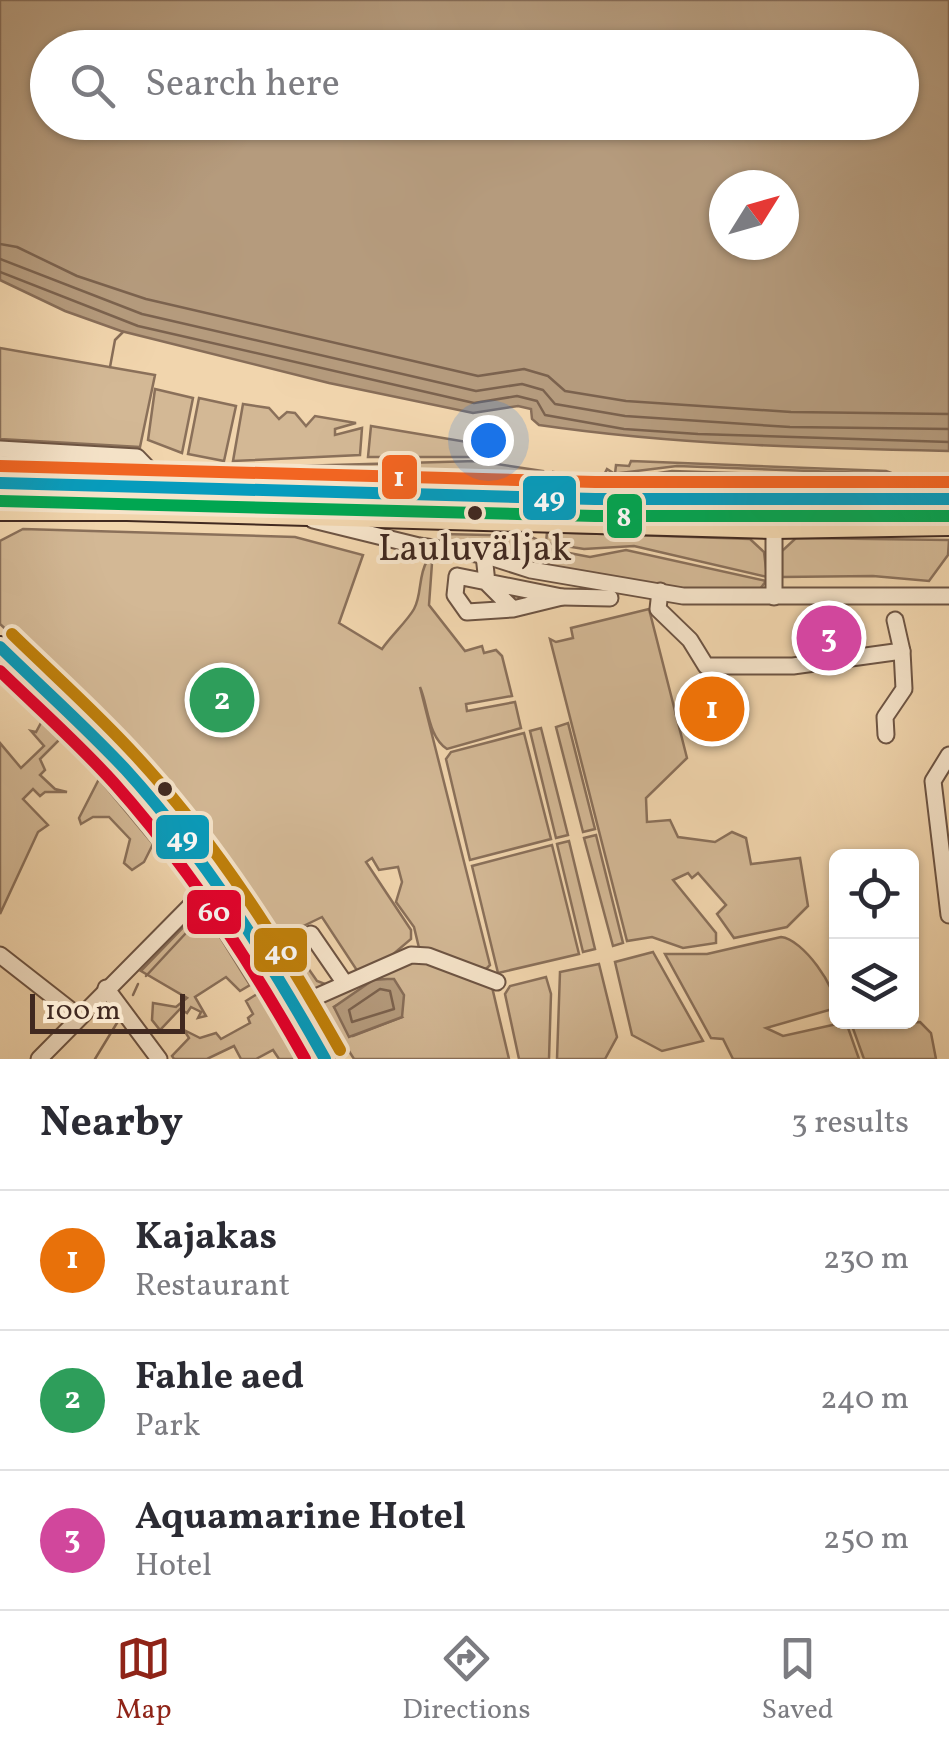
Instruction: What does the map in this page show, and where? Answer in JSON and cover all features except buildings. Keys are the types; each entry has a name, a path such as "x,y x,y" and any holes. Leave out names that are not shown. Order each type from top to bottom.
{"main road":[{"path":"0,483 162,484 595,499 949,499"},
{"path":"127,510 163,498 162,484"},
{"path":"494,521 508,510 530,506 526,495"},
{"path":"567,523 560,515 564,505 582,506 595,499"},
{"path":"0,510 774,528 949,526"},
{"path":"0,648 126,771 325,1059"},
{"path":"0,663 106,767 209,886"},
{"path":"290,1008 312,1059"}],"street":[{"path":"0,449 137,457 162,484"},
{"path":"299,517 420,546 484,554 531,570 683,596 948,596 949,615"},
{"path":"774,528 774,596"},
{"path":"484,554 487,582 512,609"},
{"path":"562,597 512,609 467,612 455,595 457,576 562,597 610,598"},
{"path":"660,590 658,609 690,640 706,666 792,666 902,652"},
{"path":"886,735 885,717 904,689 895,620"},
{"path":"949,755 932,781 945,847 949,915"},
{"path":"39,1059 209,886"},
{"path":"311,934 344,982"},
{"path":"0,954 78,1016"},
{"path":"290,1008 411,956 428,956 497,982"},
{"path":"106,988 159,1059"}],"shaded area":[{"path":"0,348 155,375 140,447 0,439"},
{"path":"155,389 193,398 182,453 148,440"},
{"path":"199,398 236,406 224,461 188,454"},
{"path":"243,404 269,408 279,419 287,412 295,413 306,426 315,416 356,423 335,429 335,435 362,428 360,455 233,461"},
{"path":"371,426 497,447 495,457 368,457"},
{"path":"477,461 543,471 542,483 292,478 296,466"},
{"path":"631,461 894,474 677,466 615,474 616,465 629,466"},
{"path":"672,471 914,479 927,483 926,487 550,483 553,472 607,481"},
{"path":"949,507 949,515 730,519 567,512 569,508 645,511"},
{"path":"23,529 295,537 363,555 339,623 382,649 414,609 424,567 427,561 432,563 429,605 465,651 482,646 484,653 496,650 502,656 512,696 466,704 467,711 515,702 521,728 447,749 432,729 420,687 490,965 486,969 420,952 414,927 396,902 402,882 398,867 379,870 372,858 366,862 411,930 411,939 391,956 358,972 322,917 285,935 317,981 328,985 314,991 161,783 99,721 101,717 0,624 0,541"},
{"path":"547,532 750,539 764,552 767,577 634,546 584,549 546,543"},
{"path":"443,534 536,539 528,565 440,545"},
{"path":"796,538 949,540 948,555 929,581 873,576 782,577 782,551"},
{"path":"543,548 590,557 626,550 766,581 760,589 695,590 534,567"},
{"path":"649,609 687,758 646,798 647,822 670,820 678,837 715,842 732,832 746,838 751,864 800,858 808,906 787,927 734,938 717,914 726,905 698,873 692,878 688,873 673,880 716,933 716,943 683,948 652,937 627,941 550,639 556,642 573,638 571,628"},
{"path":"42,721 61,738 40,759 45,770 40,775 55,789 67,792 45,792 40,796 33,789 23,799 48,825 38,832 0,914 0,743 21,768 44,746 31,731 36,732"},
{"path":"568,723 595,829 583,832 556,727"},
{"path":"541,728 568,835 556,838 530,731"},
{"path":"524,733 551,839 470,860 446,759 451,752"},
{"path":"99,779 153,844 144,862 132,870 124,863 130,839 109,817 93,817 81,824 79,818"},
{"path":"596,835 623,943 613,946 584,838"},
{"path":"569,841 595,949 583,952 557,844"},
{"path":"552,845 579,954 498,973 472,866"},
{"path":"202,908 250,985 240,991 226,977 195,997 206,1016 198,1018 201,1012 191,1007 187,1013 180,1009 160,1030 152,1020 153,1003 176,1007 187,998 141,971"},
{"path":"781,937 799,946 829,986 829,1010 766,1028 783,1036 829,1026 829,1029 848,1029 859,1059 733,1059 723,1039 711,1038 665,954 707,954"},
{"path":"653,952 703,1041 662,1051 632,1035 615,962"},
{"path":"428,961 492,987 509,1059 354,1059 317,1001 396,962","holes":["367,988 402,1017 353,1036 334,1007"]},
{"path":"599,964 617,1037 605,1059 557,1059 560,972"},
{"path":"546,977 551,994 549,1059 519,1059 505,994 510,986"},
{"path":"257,994 299,1059 279,1059 273,1050 256,1059 241,1059 234,1046 207,1059 174,1059 172,1056 189,1038 184,1030 200,1038 216,1033 221,1039 250,1023 248,1018 253,1014 246,1001"},
{"path":"919,1022 931,1033 936,1059 864,1059 853,1029 919,1029"}],"water":[{"path":"0,0 949,0 949,451 693,441 539,425 532,419 531,409 518,406 473,413 329,383 121,331 65,311 0,280"},
{"path":"394,979 404,995 402,1017 349,1037 334,1007 373,980"}],"waterway":[{"path":"110,367 115,340 123,332"},
{"path":"146,976 199,919"},
{"path":"133,995 138,984"},
{"path":"95,1059 120,1018"}],"transit line":[{"name":"1","path":"0,466 595,482 949,482"},
{"name":"49","path":"0,483 595,499 949,499"},
{"name":"8","path":"0,501 595,516 949,516"},
{"name":"40","path":"12,634 122,741 195,825 272,935 340,1050"},
{"name":"49","path":"0,647 111,754 155,803 258,946 325,1059"},
{"name":"60","path":"0,671 101,769 168,848 240,951 305,1059"}],"place":[{"name":"Lauluväljak","path":"475,513"},
{"name":"Aquamarine Hotel","path":"829,638"},
{"name":"Fahle aed","path":"222,700"},
{"name":"Kajakas","path":"712,709"}]}
